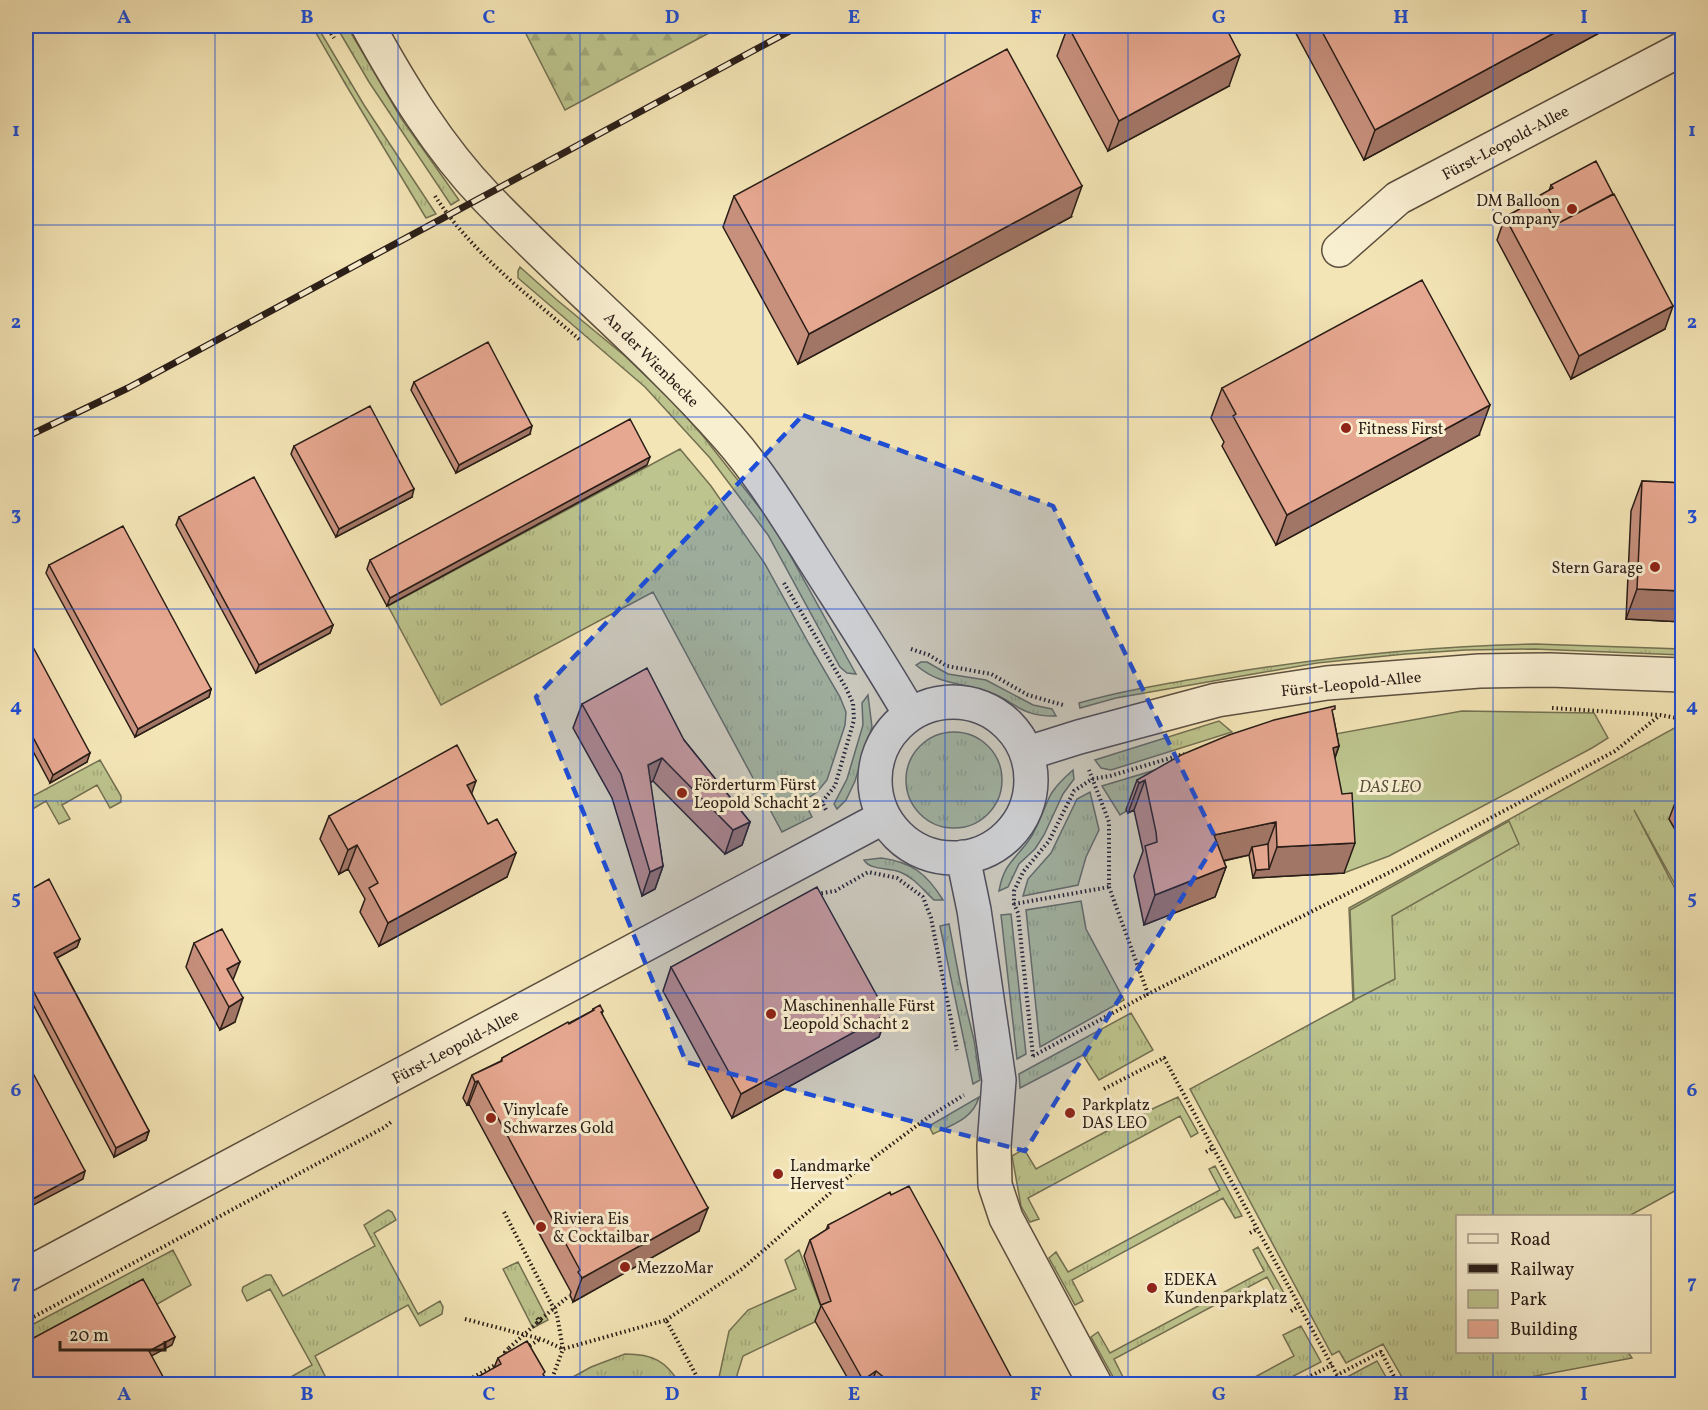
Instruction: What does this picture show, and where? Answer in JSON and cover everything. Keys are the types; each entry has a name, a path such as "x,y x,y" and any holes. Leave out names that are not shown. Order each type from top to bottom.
{"street":[{"name":"An der Wienbecke","path":"368,26 388,62 443,146 485,196 687,392 730,439 772,495 882,665 910,714"},
{"name":"Fürst-Leopold-Allee","path":"1339,250 1398,198 1683,49"},
{"name":"Fürst-Leopold-Allee","path":"1028,753 1217,700 1328,683 1479,671 1550,670 1683,675"},
{"path":"955,701 978,705 1000,716 1016,733 1028,753 1032,779 1028,805 1016,828 996,846 972,856 946,858 921,852 899,838 884,817 876,796 874,772 880,750 892,730 910,714 931,704 955,701"},
{"name":"Fürst-Leopold-Allee","path":"26,1275 884,817"},
{"path":"963,857 974,910 999,1075 994,1146 995,1185 1006,1218 1095,1384"}],"path":[{"path":"326,26 336,41"},
{"path":"429,187 448,216 495,266 584,344"},
{"path":"782,579 846,687 853,703 854,720 835,786 822,802 827,812"},
{"path":"909,648 929,655 947,666 991,674 1028,695 1071,708"},
{"path":"1543,707 1683,719"},
{"path":"1188,753 1110,776 1092,779 1074,790 1049,841 1023,872 1014,891 1014,904 1018,913 1033,1056 1148,994 1394,870 1615,751 1660,716"},
{"path":"1092,779 1109,822 1109,887 1148,994"},
{"path":"860,878 868,872 897,878 923,897 931,918 957,1052"},
{"path":"1014,904 1109,887"},
{"path":"1104,1089 1164,1058 1337,1375 1381,1352 1398,1384"},
{"path":"465,1319 541,1339 563,1349 666,1320 742,1269 852,1174 927,1118 965,1095 964,1086"},
{"path":"1206,1152 1213,1148"},
{"path":"504,1212 557,1315 563,1349 550,1384"},
{"path":"1250,1233 1257,1229"},
{"path":"508,1358 505,1352 569,1296"},
{"path":"1291,1311 1299,1306"},
{"path":"666,1320 701,1384"},
{"path":"524,1348 541,1339"},
{"path":"461,1384 516,1353"},
{"path":"1296,1384 1332,1365"}],"highlighted area":[{"path":"803,415 1053,506 1217,841 1025,1151 686,1062 536,697"}],"green space":[{"path":"312,26 317,26 364,105 436,214 426,218"},
{"path":"336,26 347,26 401,118 459,200 451,205 369,82"},
{"path":"522,26 722,26 565,110"},
{"path":"520,267 625,356 673,402 703,436 774,526 856,674 847,673 840,667 768,535 710,458 645,387 518,278"},
{"path":"680,449 711,486 765,564 840,697 846,712 845,725 827,780 817,792 804,801 812,817 782,832 653,592 441,705 388,606"},
{"path":"1535,644 1682,649 1682,655 1534,649 1405,654 1317,663 1116,698 1080,708 1079,703 1148,687 1297,663 1415,650"},
{"path":"927,662 948,674 986,680 1033,705 1052,709 1056,716 1033,714 996,695 941,680 916,665"},
{"path":"868,695 872,727 855,781 846,800 837,809 834,804 847,779 863,725 862,703"},
{"name":"DAS LEO","path":"1462,711 1594,713 1608,738 1389,856 1344,873 1341,823 1324,736"},
{"path":"1219,721 1232,732 1111,770 1101,768 1095,760"},
{"path":"1678,726 1682,727 1682,811 1669,819 1682,843 1682,897 1634,810 1682,902 1682,1187 1631,1215 1456,1215 1456,1353 1629,1353 1632,1358 1493,1384 1406,1384 1383,1344 1346,1363 1339,1351 1332,1355 1190,1089 1353,1001 1349,908"},
{"path":"954,732 972,736 988,746 998,762 1002,780 998,798 988,814 972,824 954,828 936,824 920,814 910,798 906,780 910,762 920,746 936,736"},
{"path":"100,760 121,796 121,802 110,808 97,785 62,805 70,819 59,824 46,801 26,813 26,805 33,801 31,797"},
{"path":"1178,763 1151,796 1120,815 1102,786"},
{"path":"1073,770 1074,779 1063,794 1044,835 1035,849 1019,864 1008,887 999,891 1007,868 1032,835 1051,794"},
{"path":"1090,792 1099,830 1086,857 1078,885 1023,896 1028,879 1051,853 1077,799"},
{"path":"1509,821 1519,844 1392,916 1395,979 1354,1000 1350,910"},
{"path":"881,858 902,863 918,871 925,876 943,900 934,900 914,881 896,870 871,866 864,860"},
{"path":"1081,901 1086,929 1124,1000 1040,1047 1026,910"},
{"path":"1011,914 1026,1054 1017,1059 1001,915"},
{"path":"949,924 974,1040 980,1080 973,1084 940,926"},
{"path":"1131,1013 1153,1050 1099,1080 1083,1055 1020,1088 1019,1074"},
{"path":"979,1097 967,1116 933,1134 929,1126"},
{"path":"1178,1097 1198,1133 1191,1137 1180,1116 1028,1198 1039,1219 1030,1222 1021,1206 1012,1156 1024,1149 1036,1169 1120,1124"},
{"path":"1215,1166 1242,1216 1235,1218 1223,1198 1072,1280 1083,1301 1075,1305 1049,1258 1056,1252 1068,1272 1220,1190 1209,1169"},
{"path":"388,1210 392,1212 396,1220 374,1233 418,1314 440,1301 443,1307 442,1314 420,1326 408,1305 315,1356 326,1378 313,1384 293,1384 289,1378 312,1365 270,1289 247,1301 242,1291 243,1287 266,1275 271,1275 283,1296 375,1246 364,1225"},
{"path":"1258,1247 1285,1295 1279,1299 1267,1277 1114,1359 1125,1381 1117,1384 1091,1337 1098,1332 1110,1353 1264,1271 1253,1250"},
{"path":"173,1250 191,1285 152,1307 26,1347 26,1328"},
{"path":"799,1250 825,1317 743,1356 737,1375 740,1384 719,1384 729,1331 748,1310 796,1289 785,1260"},
{"path":"518,1262 548,1320 533,1328 503,1269"},
{"path":"1301,1326 1321,1362 1278,1384 1242,1384 1294,1356 1283,1335"},
{"path":"625,1354 643,1355 658,1360 680,1384 562,1384 591,1367"},
{"path":"1377,1361 1390,1384 1334,1384"}],"building":[{"path":"1068,26 1225,26 1240,55 1119,121"},
{"path":"1319,26 1567,26 1375,130"},
{"path":"1007,49 1082,186 809,334 734,196"},
{"path":"1596,161 1613,194 1557,224 1542,197 1530,204 1528,202 1553,188 1551,185"},
{"path":"1614,194 1673,306 1579,356 1505,217 1542,197 1557,224"},
{"name":"Fitness First","path":"1422,280 1490,405 1287,515 1233,416 1236,414 1222,388"},
{"path":"488,342 532,426 459,465 414,382"},
{"path":"370,406 414,489 339,529 294,446"},
{"path":"630,419 650,457 390,598 370,560"},
{"path":"254,477 333,625 259,665 179,517"},
{"path":"1642,481 1683,483 1683,591 1637,589"},
{"path":"123,526 211,689 138,729 49,565"},
{"path":"26,634 90,753 53,775 26,724"},
{"path":"647,668 684,740 750,822 733,830 662,758 648,765 663,866 650,872 621,774 582,704"},
{"name":"DAS LEO","path":"1335,706 1332,710 1339,746 1333,748 1342,794 1352,793 1355,843 1277,847 1276,822 1214,835 1226,867 1155,895 1145,846 1157,842 1156,832 1145,780 1139,783 1137,780 1181,755 1229,735 1274,720"},
{"path":"457,745 476,781 467,785 488,824 497,819 516,853 388,923 369,888 378,883 357,845 348,850 329,816"},
{"path":"1683,793 1683,804 1678,795"},
{"path":"1268,844 1269,869 1256,870 1252,847"},
{"path":"49,879 80,939 54,953 149,1131 116,1148 26,977 26,953 33,949 26,934 26,892"},
{"name":"Maschinenhalle Fürst Leopold Schacht 2","path":"817,887 887,1014 741,1094 671,967"},
{"path":"222,929 240,962 227,969 243,998 229,1007 194,943"},
{"path":"600,1005 603,1011 601,1012 708,1208 582,1278 578,1272 580,1270 478,1081 475,1082 472,1075 502,1061 502,1058 568,1022 569,1024"},
{"path":"26,1060 85,1171 27,1202 26,1199"},
{"path":"909,1186 1015,1384 889,1384 876,1371 863,1380 821,1305 831,1301 810,1240 829,1228 828,1225 890,1192 891,1195"},
{"path":"143,1279 175,1337 149,1351 167,1384 26,1384 26,1342"},
{"path":"527,1341 545,1372 543,1374 549,1384 465,1384 501,1364 498,1358"}],"railway":[{"path":"26,437 128,388 799,26"}],"place":[{"name":"DM Balloon Company","path":"1572,209"},
{"name":"Fitness First","path":"1346,428"},
{"name":"Stern Garage","path":"1655,567"},
{"name":"Förderturm Fürst Leopold Schacht 2","path":"682,793"},
{"name":"Maschinenhalle Fürst Leopold Schacht 2","path":"771,1014"},
{"name":"Parkplatz DAS LEO","path":"1070,1113"},
{"name":"Vinylcafe Schwarzes Gold","path":"491,1118"},
{"name":"Landmarke Hervest","path":"778,1174"},
{"name":"Riviera Eis & Cocktailbar","path":"541,1227"},
{"name":"MezzoMar","path":"625,1267"},
{"name":"EDEKA Kundenparkplatz","path":"1152,1288"}]}
